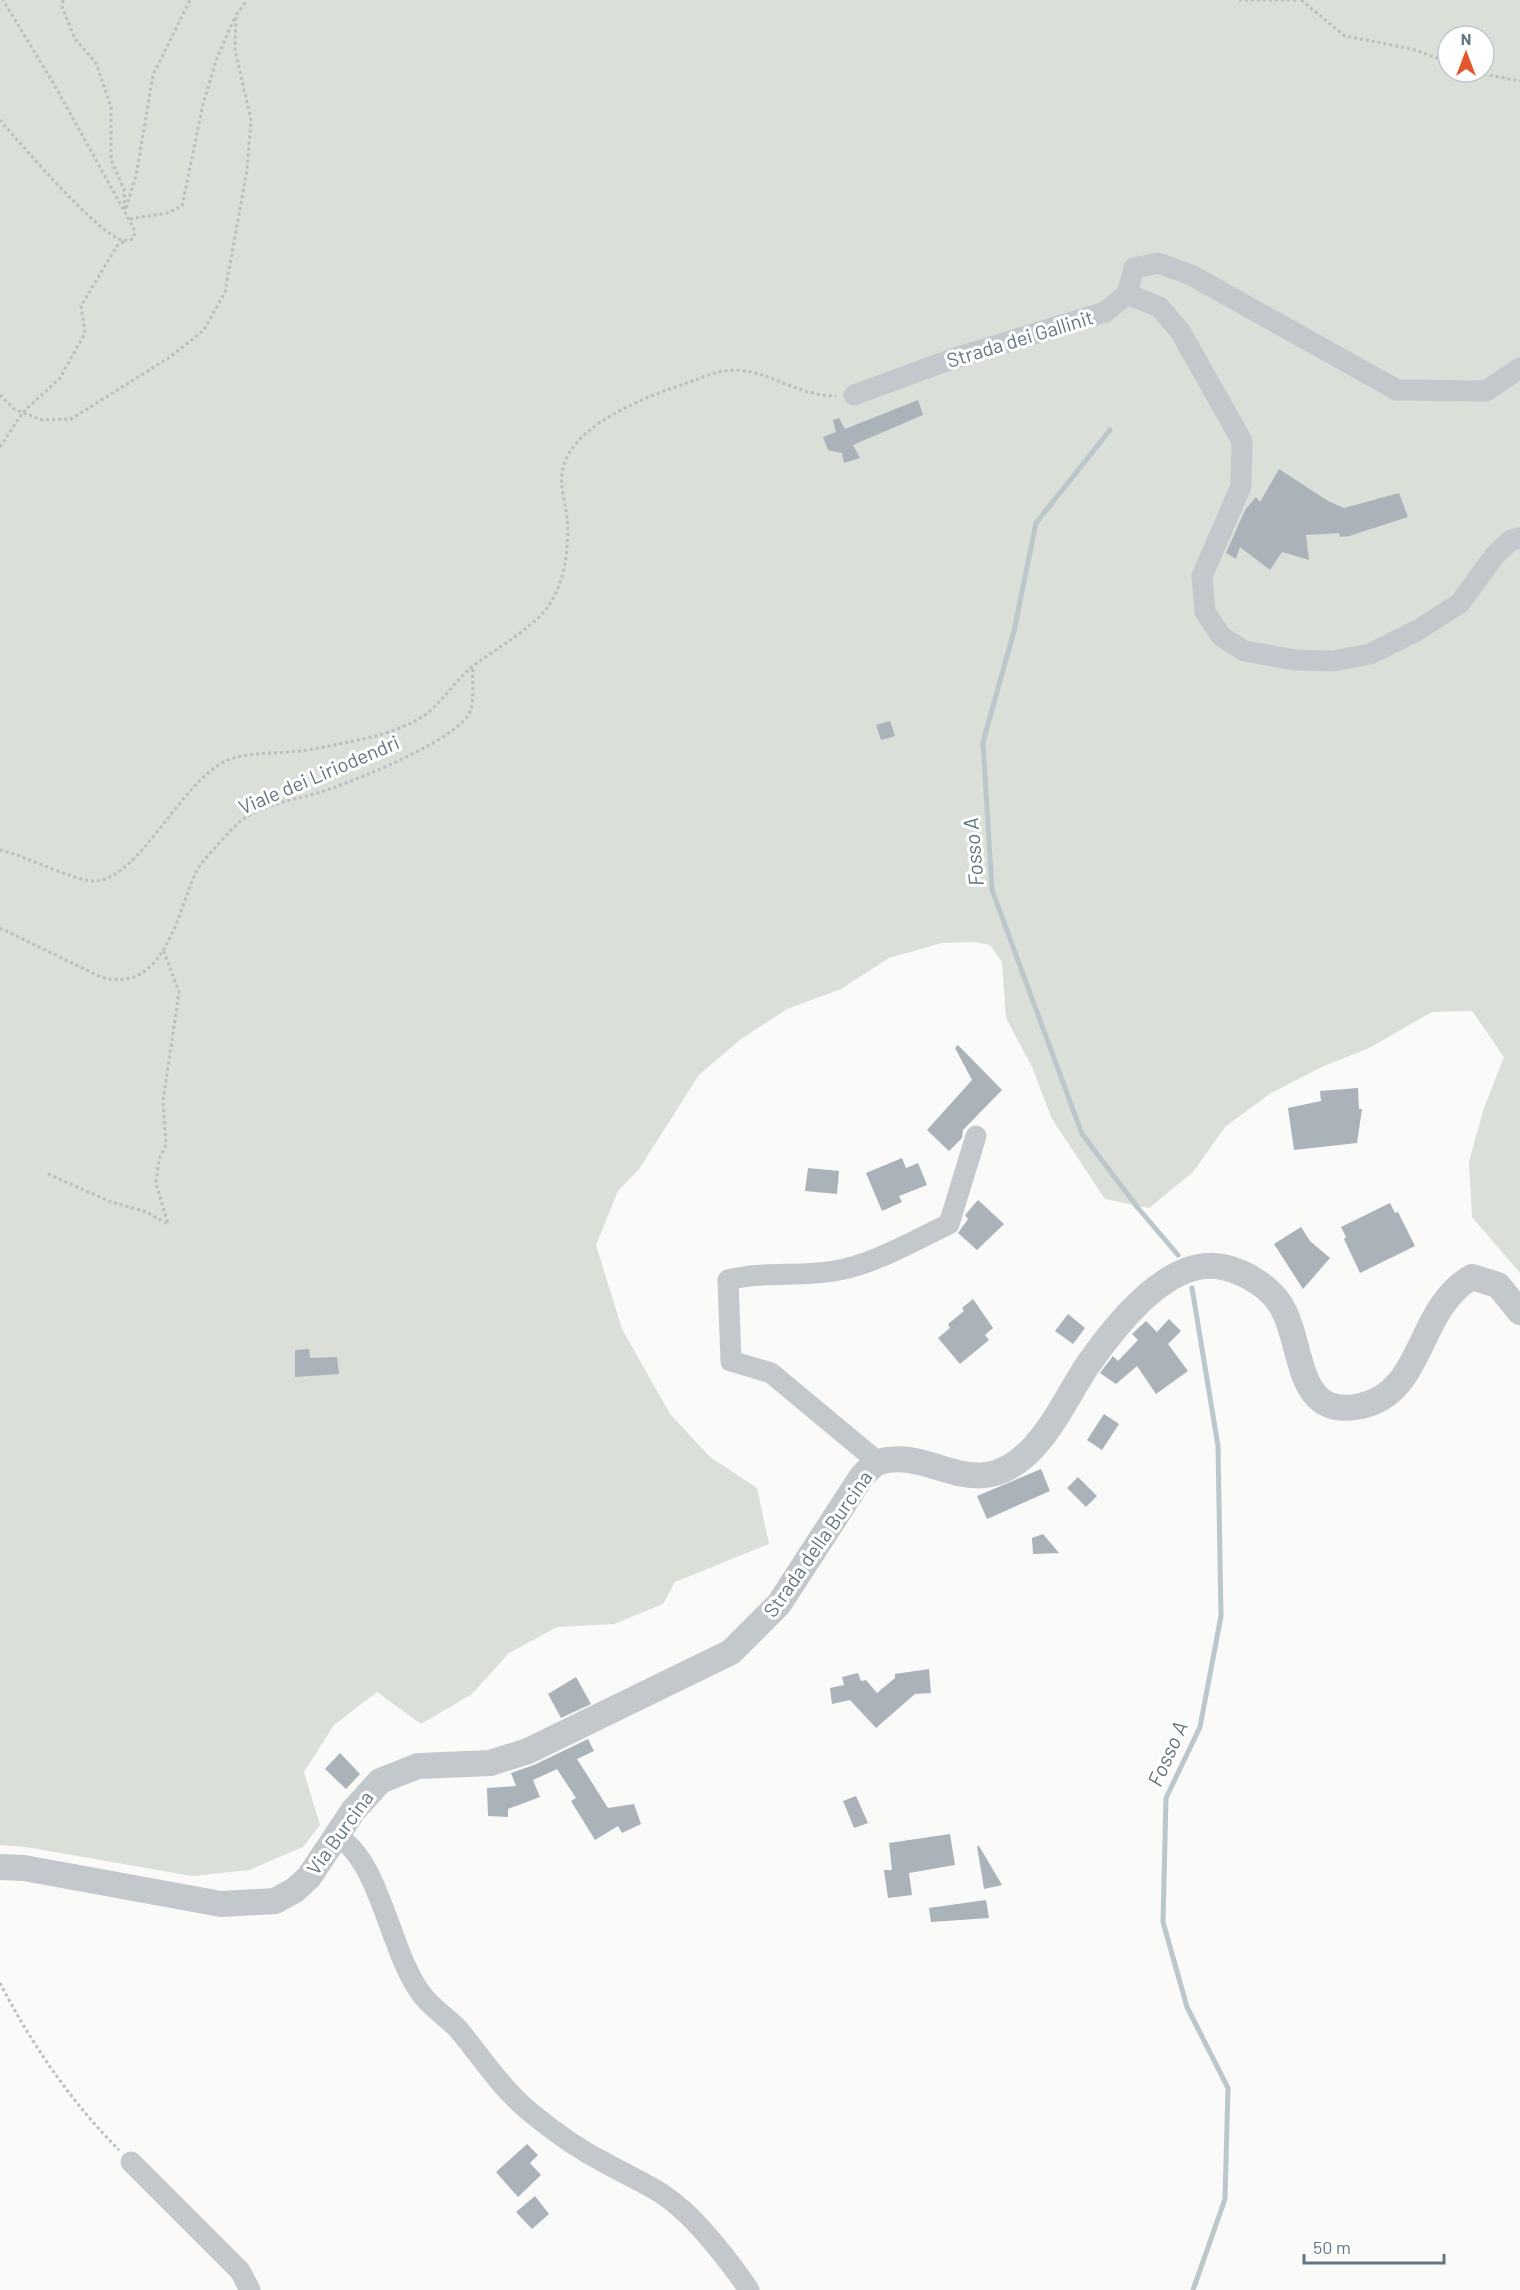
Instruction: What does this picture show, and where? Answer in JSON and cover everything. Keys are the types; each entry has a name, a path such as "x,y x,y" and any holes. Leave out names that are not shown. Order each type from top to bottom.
{"street":[{"path":"1520,368 1486,392 1397,390 1180,271 1158,263 1134,268 1127,294 1159,307 1180,331 1242,441 1241,486 1202,576 1205,612 1221,636 1244,651 1305,661 1333,661 1370,654 1460,603 1496,555 1511,540 1520,538"},
{"name":"Strada dei Gallinit","path":"854,394 955,358 1106,312 1127,294"},
{"path":"878,1462 771,1373 731,1361 728,1280 743,1275 774,1276 832,1271 863,1264 948,1224 976,1136"},
{"name":"Strada della Burcina","path":"758,1627 779,1604 862,1476 878,1462 905,1457 955,1474 991,1474 1006,1468 1027,1454 1045,1434 1087,1366 1136,1306 1176,1274 1199,1266 1223,1267 1268,1289 1283,1308 1293,1331 1307,1385 1317,1399 1338,1406 1359,1406 1382,1400 1396,1388 1432,1319 1457,1286 1473,1277 1498,1284 1520,1312"},
{"name":"Via Burcina","path":"0,1867 24,1868 186,1899 245,1905 275,1901 295,1890 309,1877 366,1794 380,1781 418,1766 490,1763 528,1751 731,1652 758,1627"},
{"path":"336,1836 347,1842 363,1862 387,1915 403,1962 424,1998 459,2031 472,2049 529,2111 574,2145 636,2178 680,2207 749,2290"},
{"path":"131,2162 240,2271 250,2290"}],"path":[{"path":"0,447 23,412 60,378 85,333 81,306 117,246 133,239 135,232 83,135 3,0"},
{"path":"63,0 63,7 75,39 96,63 111,107 111,160 124,189 125,213"},
{"path":"125,213 136,176 153,75 190,0"},
{"path":"129,219 167,213 182,206 203,104 217,58 236,15 247,0"},
{"path":"1239,0 1299,0 1345,36 1412,50 1436,58"},
{"path":"0,395 14,409 42,420 71,418 170,357 204,330 225,292 247,170 251,120 235,50 236,15"},
{"path":"1496,76 1520,81"},
{"path":"0,120 67,194 113,236 124,241"},
{"path":"0,850 95,881 116,873 143,850 198,781 227,760 255,753 290,752 352,741 404,726 429,712 473,667 542,614 561,582 567,548 563,468 572,449 590,430 647,396 716,372 737,370 755,373 805,393 833,397 854,394"},
{"name":"Viale dei Liriodendri","path":"0,928 84,970 114,980 138,976 155,962 171,940 197,869 242,820 276,805 335,788 437,742 457,729 471,711 473,667"},
{"path":"48,1174 111,1202 144,1211 168,1224 156,1183 159,1159 166,1145 163,1101 179,992 163,949"},
{"path":"0,1983 15,2011 60,2078 101,2132 131,2162"}],"shaded area":[{"path":"0,0 1520,0 1520,1273 1472,1217 1469,1161 1484,1108 1504,1057 1472,1011 1432,1012 1369,1048 1322,1067 1271,1093 1225,1127 1193,1172 1149,1208 1105,1199 1052,1119 1032,1067 1006,1018 1002,962 990,945 974,942 942,943 889,958 841,989 787,1009 741,1039 699,1075 639,1169 618,1191 596,1245 622,1329 670,1414 710,1457 757,1488 769,1544 675,1582 663,1604 614,1624 557,1627 509,1653 472,1694 421,1724 377,1692 334,1725 304,1772 320,1825 303,1847 249,1870 192,1876 26,1847 0,1845"}],"building":[{"path":"918,400 923,415 853,445 860,458 844,463 842,453 828,450 823,437 836,432 833,420 839,418 845,429"},
{"path":"1279,469 1328,501 1344,508 1399,493 1408,517 1349,536 1340,537 1339,533 1306,535 1309,560 1282,552 1270,570 1240,547 1236,559 1226,553 1245,510 1256,497 1260,502"},
{"path":"890,721 895,736 881,740 876,725"},
{"path":"958,1045 1002,1090 963,1130 962,1138 949,1151 927,1130 972,1080 955,1048"},
{"path":"1358,1088 1359,1109 1362,1109 1357,1143 1294,1150 1288,1108 1321,1101 1320,1091"},
{"path":"902,1158 906,1168 918,1163 927,1185 899,1196 902,1202 882,1211 866,1173"},
{"path":"808,1168 839,1171 837,1194 805,1191"},
{"path":"978,1200 1004,1224 977,1250 958,1233 968,1219 965,1215"},
{"path":"1390,1203 1395,1213 1398,1212 1415,1246 1360,1273 1344,1239 1346,1237 1341,1227"},
{"path":"1301,1227 1310,1241 1330,1258 1303,1289 1274,1244"},
{"path":"973,1299 993,1328 985,1335 989,1340 960,1364 938,1338 950,1328 948,1324 964,1311 962,1308"},
{"path":"1068,1314 1085,1328 1073,1344 1055,1331"},
{"path":"1169,1319 1181,1331 1168,1344 1188,1371 1156,1394 1137,1366 1116,1384 1100,1373 1113,1356 1118,1361 1138,1340 1132,1334 1146,1321 1157,1332"},
{"path":"309,1349 310,1358 337,1357 339,1374 295,1377 295,1350"},
{"path":"1104,1414 1119,1424 1102,1450 1087,1440"},
{"path":"1041,1469 1050,1491 987,1519 977,1496"},
{"path":"1078,1477 1097,1496 1086,1507 1067,1488"},
{"path":"1043,1534 1059,1553 1033,1554 1032,1538"},
{"path":"929,1669 931,1693 915,1694 876,1728 850,1700 832,1704 830,1688 844,1685 842,1677 858,1673 861,1681 866,1680 877,1693 895,1678 895,1674"},
{"path":"576,1677 591,1704 561,1718 548,1694"},
{"path":"588,1739 594,1751 577,1759 608,1808 634,1804 641,1824 622,1833 618,1826 595,1840 571,1801 576,1798 557,1769 533,1780 540,1797 508,1809 508,1817 488,1816 487,1788 516,1786 511,1773 534,1765"},
{"path":"340,1753 360,1774 346,1789 325,1769"},
{"path":"856,1796 868,1823 854,1828 843,1801"},
{"path":"950,1834 955,1865 909,1873 912,1895 888,1898 884,1870 892,1870 889,1843"},
{"path":"977,1846 979,1846 1002,1885 984,1889"},
{"path":"986,1900 989,1918 931,1922 929,1908"},
{"path":"527,2144 538,2155 530,2163 541,2175 518,2197 496,2172"},
{"path":"535,2196 549,2214 532,2229 516,2212"}],"waterway":[{"name":"Fosso A","path":"1110,430 1036,523 1014,631 983,742 992,890 1082,1134 1138,1208 1178,1255"},
{"name":"Fosso A","path":"1192,1288 1218,1446 1221,1616 1200,1727 1166,1798 1163,1922 1187,2007 1228,2088 1225,2199 1193,2290"}]}
